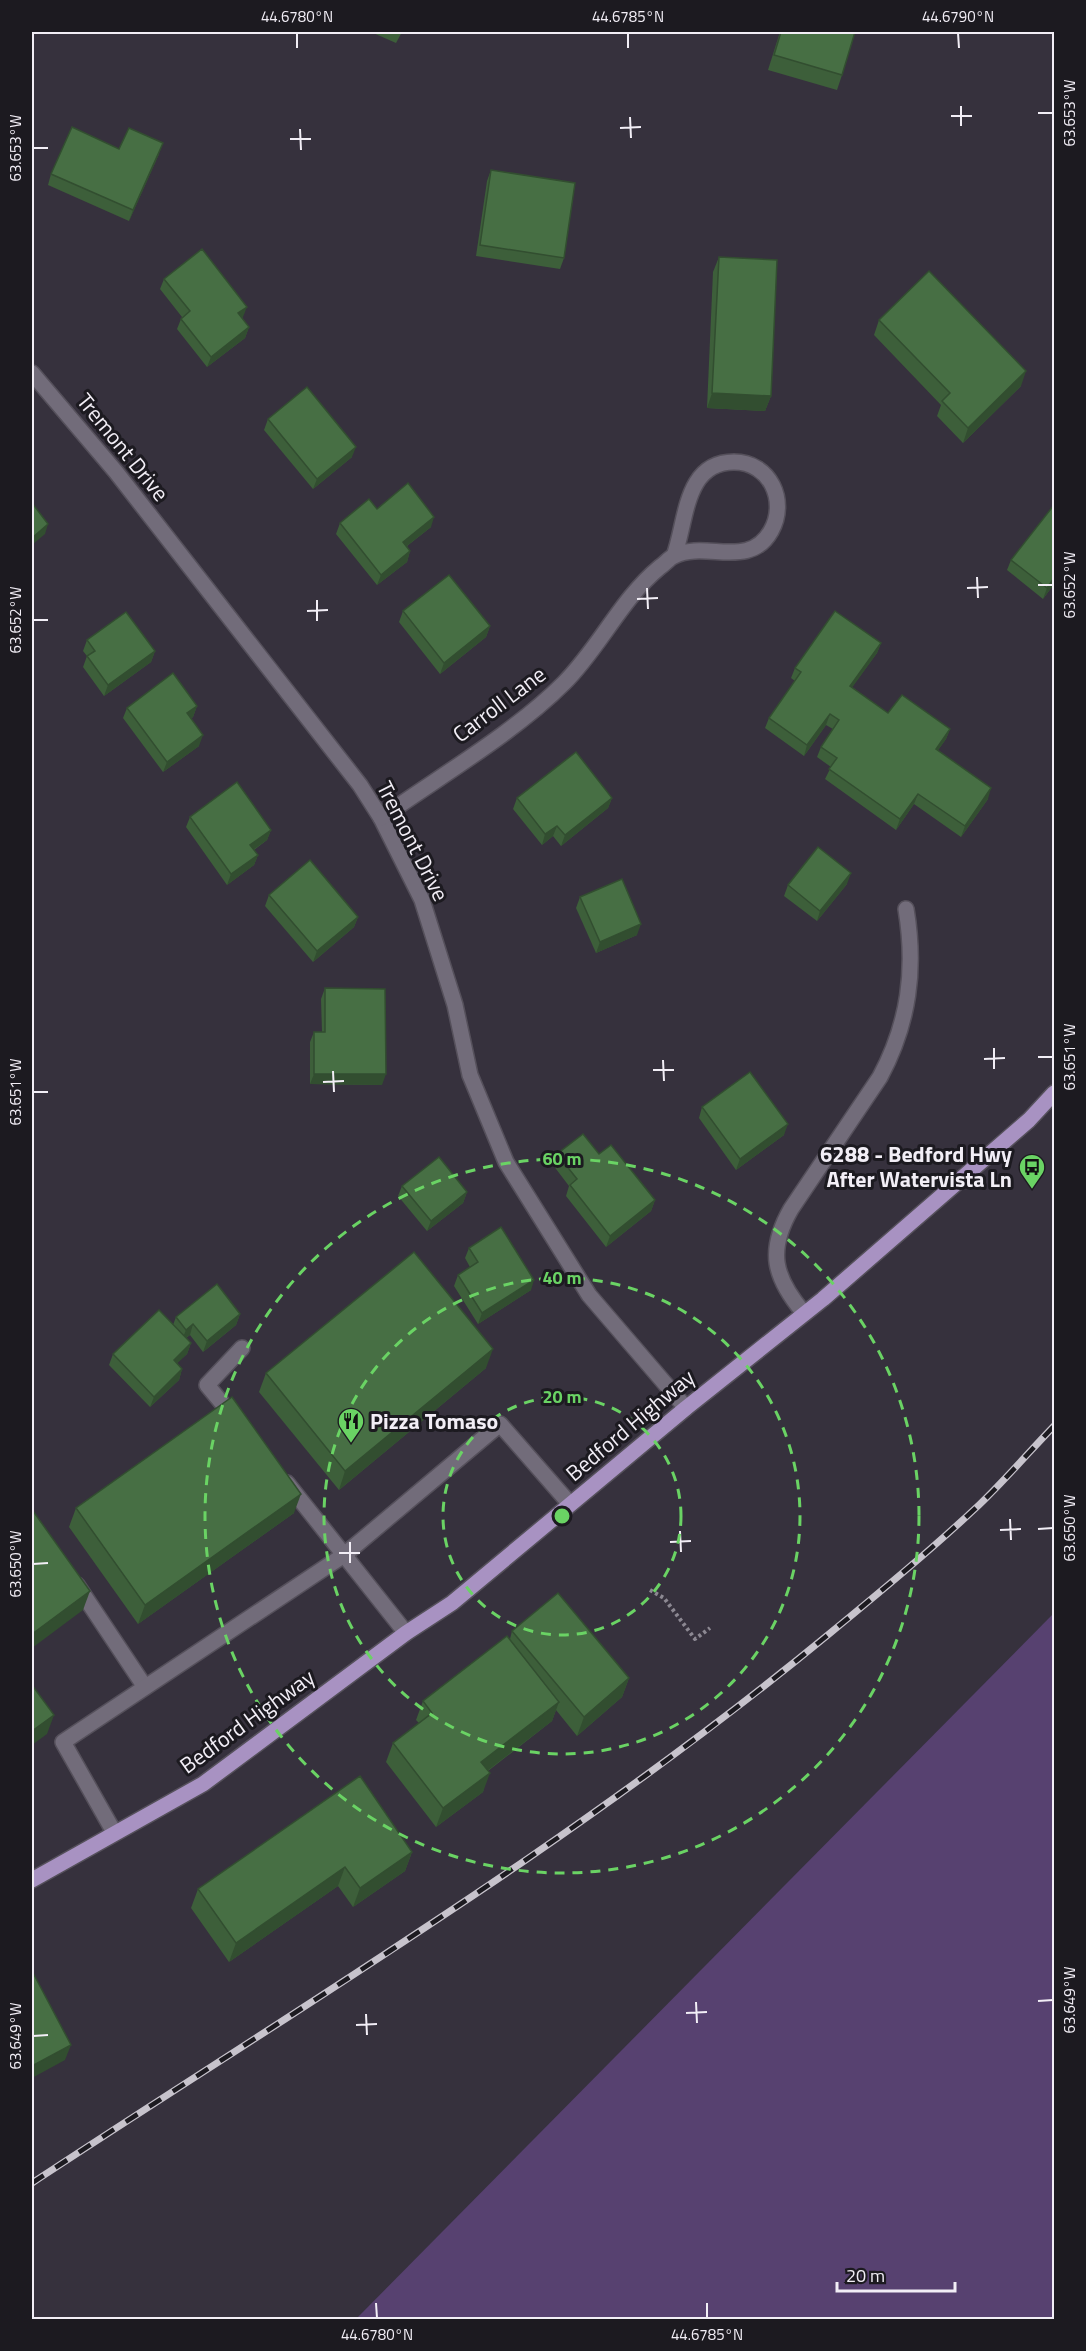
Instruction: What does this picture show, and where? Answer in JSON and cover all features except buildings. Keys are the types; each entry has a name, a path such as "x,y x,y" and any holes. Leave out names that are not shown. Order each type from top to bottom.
{"main road":[{"name":"Bedford Highway","path":"32,1880 203,1784 406,1633 452,1603 803,1312 823,1299 1029,1120 1054,1093"}],"street":[{"name":"Tremont Drive","path":"32,373 123,481 360,785 381,818 422,900 455,1005 470,1075 506,1162 589,1295 686,1408"},
{"path":"742,462 756,468 769,478 777,500 777,516 771,531 760,543 738,553 690,552 674,556 690,490 704,472 718,464 742,462"},
{"name":"Carroll Lane","path":"381,818 540,705 588,657 638,589 674,556"},
{"path":"803,1312 785,1291 780,1280 777,1255 780,1231 791,1209 880,1077 892,1055 907,1007 911,983 911,950 906,909"},
{"path":"242,1348 207,1385 243,1428"},
{"path":"114,1832 63,1742 344,1556 500,1424 570,1504"},
{"path":"278,1471 406,1633"},
{"path":"67,1571 145,1688"}],"path":[{"path":"650,1590 664,1598 695,1639 710,1628"}],"shaded area":[{"path":"1054,1613 1054,2319 356,2319"}],"railway":[{"path":"32,2183 438,1919 637,1782 734,1709 905,1571 979,1505 1054,1426"}],"place":[{"name":"6288 - Bedford Hwy After Watervista Ln","path":"1032,1190"},
{"name":"Pizza Tomaso","path":"351,1444"}]}
